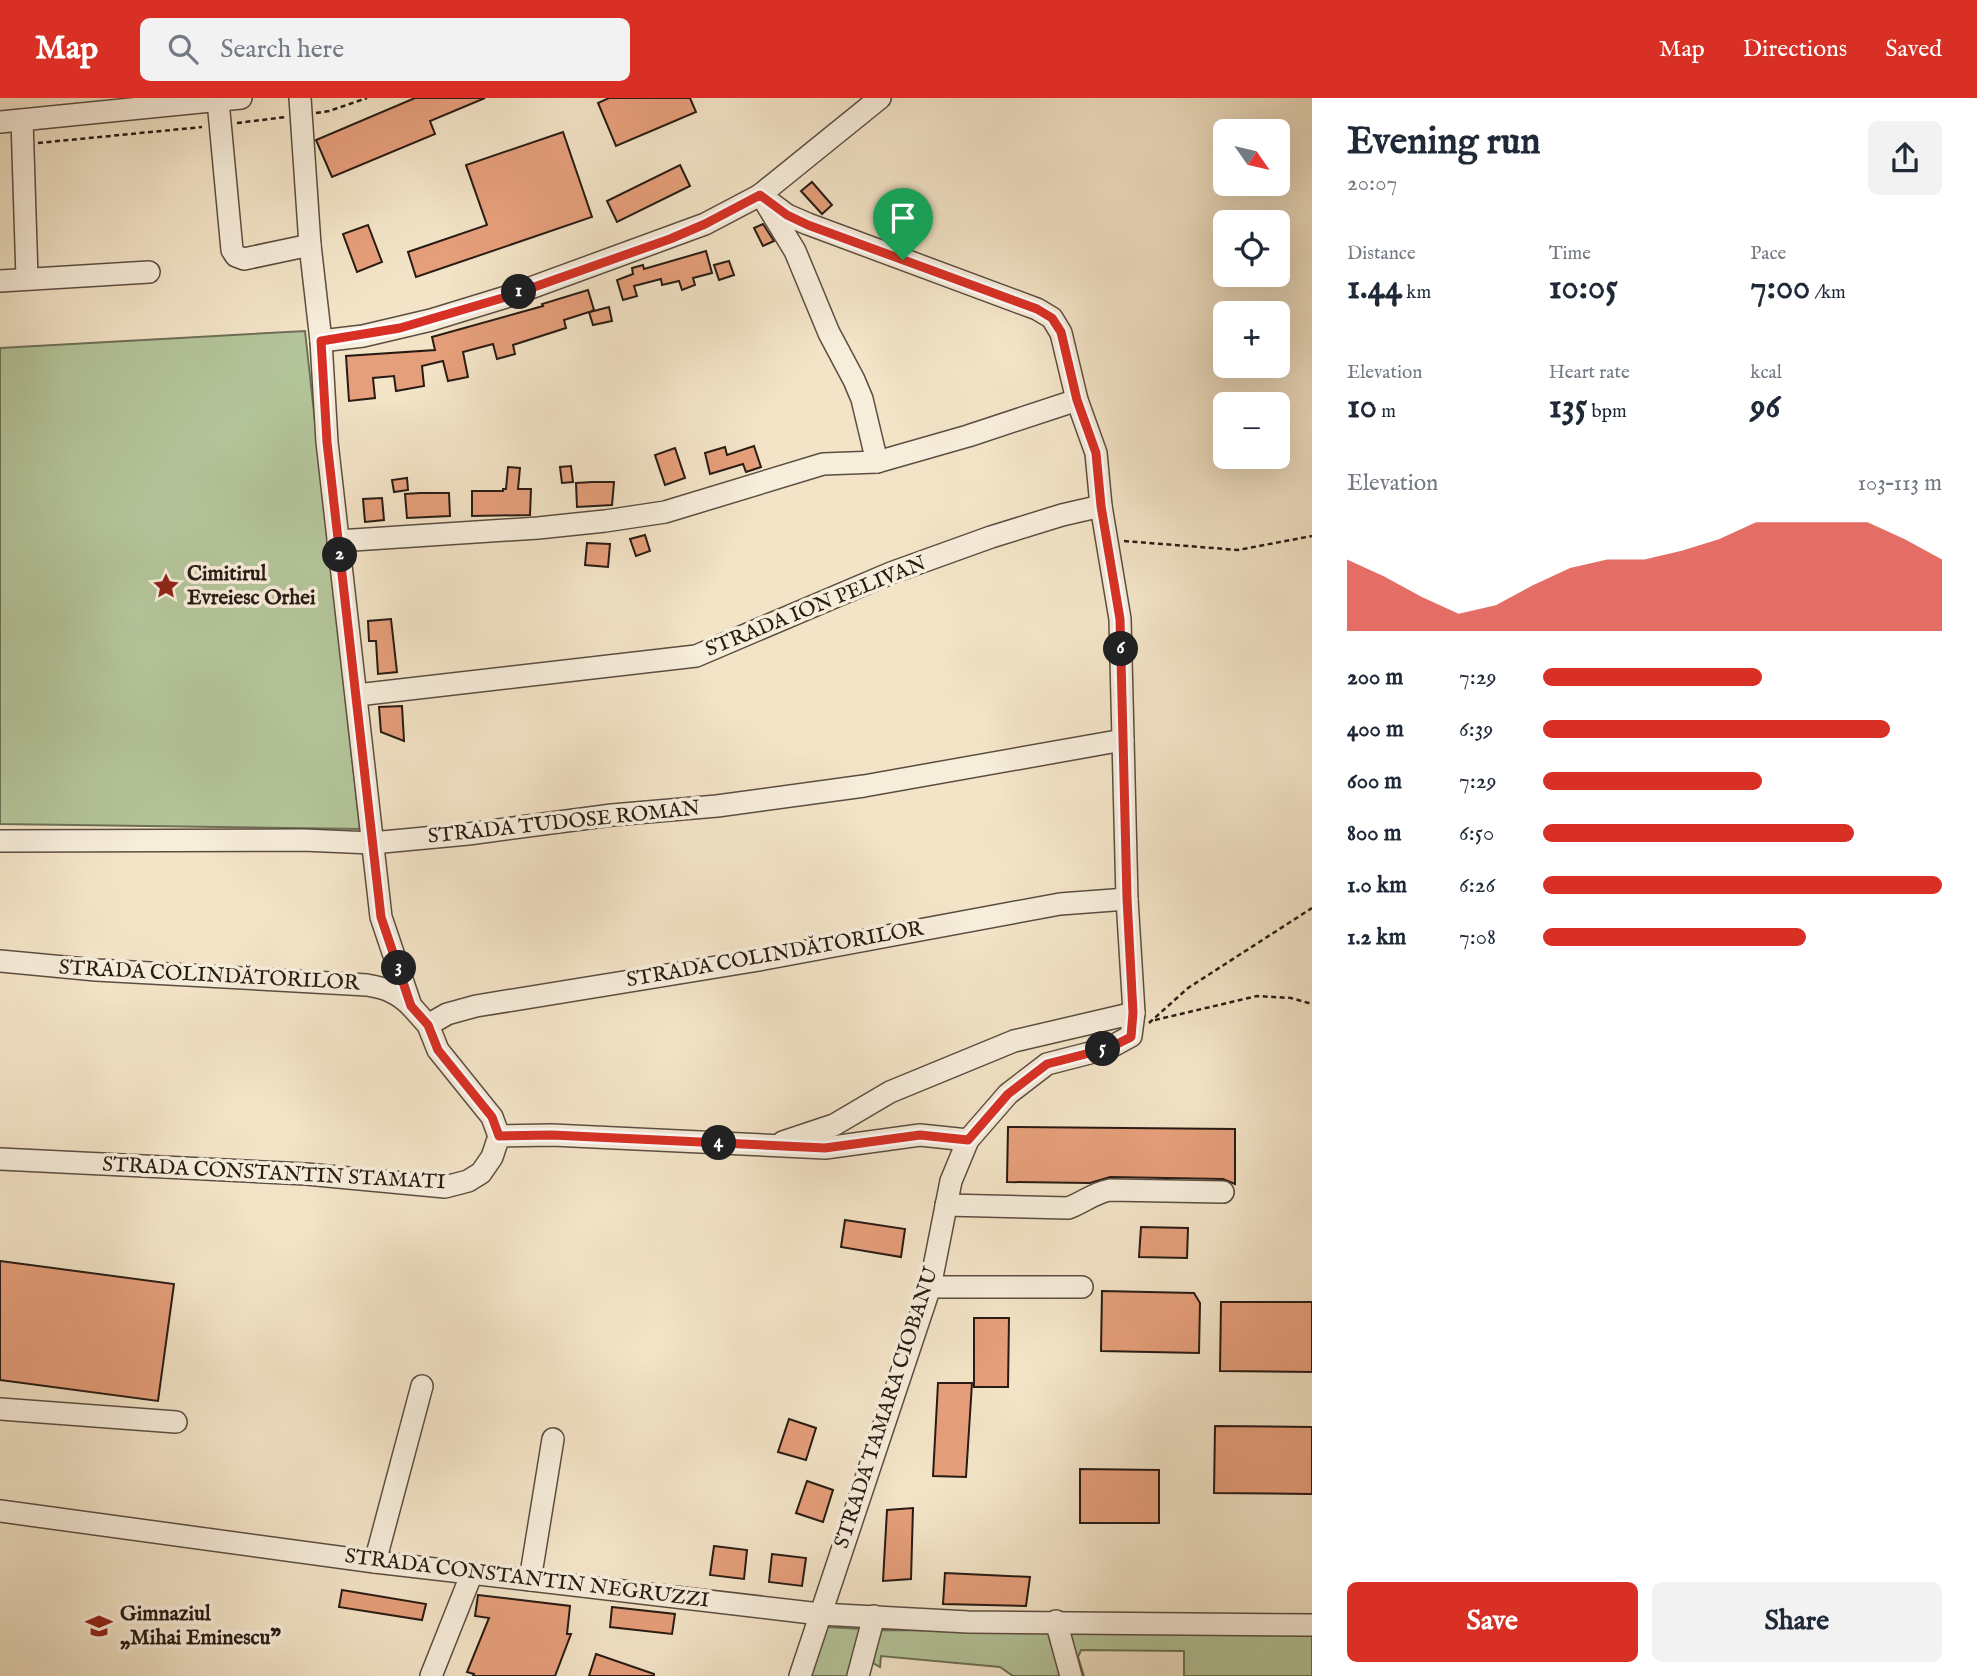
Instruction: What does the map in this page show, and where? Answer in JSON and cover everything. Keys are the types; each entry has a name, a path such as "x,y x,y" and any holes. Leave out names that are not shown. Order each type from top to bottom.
{"street":[{"path":"0,122 240,98"},
{"path":"321,341 400,328 506,297 705,224 760,195 880,98"},
{"path":"218,101 231,243 236,256 244,259 256,258 310,245"},
{"path":"301,106 327,442 381,917 411,1006 428,1025 438,1050 492,1117 499,1136 552,1135 825,1148 920,1135 968,1140"},
{"path":"22,120 27,278"},
{"path":"760,195 787,215 808,225 1037,309 1052,318 1064,342 1077,400 1096,453 1101,506 1120,619 1127,898 1143,1017 1131,1037"},
{"path":"760,195 795,251 829,334 862,400 877,462"},
{"path":"0,281 149,272"},
{"path":"338,541 538,528 665,512 823,464 877,462 968,436 1077,400"},
{"name":"STRADA ION PELIVAN","path":"357,695 696,656 891,573 1003,533 1101,506"},
{"name":"STRADA TUDOSE ROMAN","path":"0,841 290,840 372,843 468,834 612,815 717,806 864,786 1123,740"},
{"name":"STRADA COLINDĂTORILOR","path":"428,1025 447,1014 476,1006 753,961 1060,904 1127,898"},
{"name":"STRADA COLINDĂTORILOR","path":"0,961 96,970 367,985 387,989 401,996 411,1006"},
{"path":"774,1146 834,1125 890,1092 1014,1041 1143,1017"},
{"name":"STRADA TAMARA CIOBANU","path":"800,1676 930,1287 951,1181 968,1140 1008,1094 1047,1064 1109,1048 1131,1037"},
{"name":"STRADA CONSTANTIN STAMATI","path":"0,1159 306,1174 445,1187 468,1181 481,1173 492,1157 499,1136"},
{"path":"946,1205 1068,1208 1097,1192 1110,1190 1223,1192"},
{"path":"930,1287 1082,1287"},
{"path":"375,1562 422,1386"},
{"path":"0,1409 176,1422"},
{"path":"530,1580 553,1439"},
{"name":"STRADA CONSTANTIN NEGRUZZI","path":"0,1511 375,1562 820,1614 968,1622 1056,1620 1312,1625"},
{"path":"431,1676 472,1573"},
{"path":"858,1676 874,1616"},
{"path":"1056,1620 1072,1676"}],"path":[{"path":"23,145 222,125 301,106 329,111 367,98"},
{"path":"1107,540 1238,550 1312,536"},
{"path":"1131,1037 1143,1017 1312,908"},
{"path":"1143,1017 1257,996 1291,998 1312,1004"}],"green space":[{"name":"Cimitirul Evreiesc Orhei","path":"305,331 360,829 0,824 0,348"},
{"path":"826,1627 863,1629 848,1676 809,1676"},
{"path":"879,1630 1047,1631 1060,1654 1061,1676 1013,1676 1000,1667 881,1656 880,1667 873,1663"},
{"path":"1062,1632 1312,1634 1312,1676 1184,1676 1184,1651 1081,1650 1078,1657 1084,1676 1078,1676"}],"building":[{"path":"415,98 485,98 430,121 435,134 332,177 316,140"},
{"path":"609,98 690,98 696,112 616,146 598,103"},
{"path":"563,132 592,217 416,277 408,252 487,225 466,165"},
{"path":"680,165 690,186 617,222 607,201"},
{"path":"812,182 832,205 822,214 801,191"},
{"path":"763,224 774,241 763,246 754,228"},
{"path":"368,225 382,262 357,272 343,234"},
{"path":"706,251 712,273 693,278 695,285 682,290 679,281 662,285 661,279 634,286 637,296 623,300 617,280 633,274 632,268 643,265 644,269"},
{"path":"729,261 734,275 719,280 714,265"},
{"path":"588,290 594,310 590,312 609,307 612,321 593,325 589,312 564,320 566,328 513,345 515,354 497,359 493,344 463,352 468,377 448,381 443,361 422,366 424,386 396,391 394,376 373,378 375,398 349,401 346,356 435,350 432,337 543,306 542,304"},
{"path":"754,446 761,467 746,472 743,464 710,474 705,453 725,447 727,455"},
{"path":"675,448 685,478 665,485 655,455"},
{"path":"571,466 573,482 562,483 560,467"},
{"path":"508,467 520,468 518,489 531,489 530,515 472,516 472,491 506,489"},
{"path":"407,478 408,490 394,492 392,480"},
{"path":"614,482 612,505 577,507 576,483"},
{"path":"449,493 450,516 407,518 405,494"},
{"path":"382,498 384,520 365,522 363,499"},
{"path":"645,535 650,551 636,556 630,539"},
{"path":"587,543 610,544 608,567 585,565"},
{"path":"391,619 397,672 378,674 376,641 369,641 368,621"},
{"path":"402,706 404,741 381,732 379,707"},
{"path":"1008,1127 1235,1129 1235,1184 1223,1179 1110,1177 1090,1183 1007,1182"},
{"path":"845,1220 905,1229 901,1257 841,1247"},
{"path":"1141,1227 1188,1228 1187,1258 1139,1257"},
{"path":"0,1261 174,1284 158,1401 0,1380"},
{"path":"1102,1291 1194,1293 1200,1303 1199,1353 1101,1351"},
{"path":"1221,1302 1312,1302 1312,1372 1220,1371"},
{"path":"974,1318 1009,1318 1008,1387 974,1387"},
{"path":"938,1383 972,1383 966,1477 933,1476"},
{"path":"789,1419 816,1428 806,1460 778,1452"},
{"path":"1215,1426 1312,1427 1312,1494 1214,1493"},
{"path":"1080,1469 1159,1470 1159,1523 1080,1523"},
{"path":"807,1481 833,1490 823,1522 796,1513"},
{"path":"913,1508 911,1579 883,1581 887,1510"},
{"path":"714,1546 747,1550 744,1579 710,1575"},
{"path":"772,1554 806,1558 802,1586 769,1582"},
{"path":"945,1573 1030,1577 1026,1606 943,1604"},
{"path":"342,1590 426,1604 422,1620 339,1607"},
{"path":"478,1595 570,1606 567,1634 571,1634 555,1676 473,1676 474,1674 467,1672 489,1618 475,1616"},
{"path":"612,1607 675,1614 672,1634 610,1627"},
{"path":"596,1654 654,1674 654,1676 589,1676"}],"place":[{"name":"Cimitirul Evreiesc Orhei","path":"166,586"},
{"name":"Gimnaziul „Mihai Eminescu”","path":"99,1626"}],"route":[{"path":"760,195 787,215 808,225 903,260 1037,309 1052,318 1061,332 1067,352 1077,400 1096,453 1101,506 1120,619 1127,898 1133,1013 1131,1037 1109,1048 1047,1064 1008,1094 968,1140 920,1135 825,1148 552,1135 499,1136 492,1117 438,1050 428,1025 411,1006 381,917 327,442 321,341 400,328 506,297 670,239 760,195"}]}
